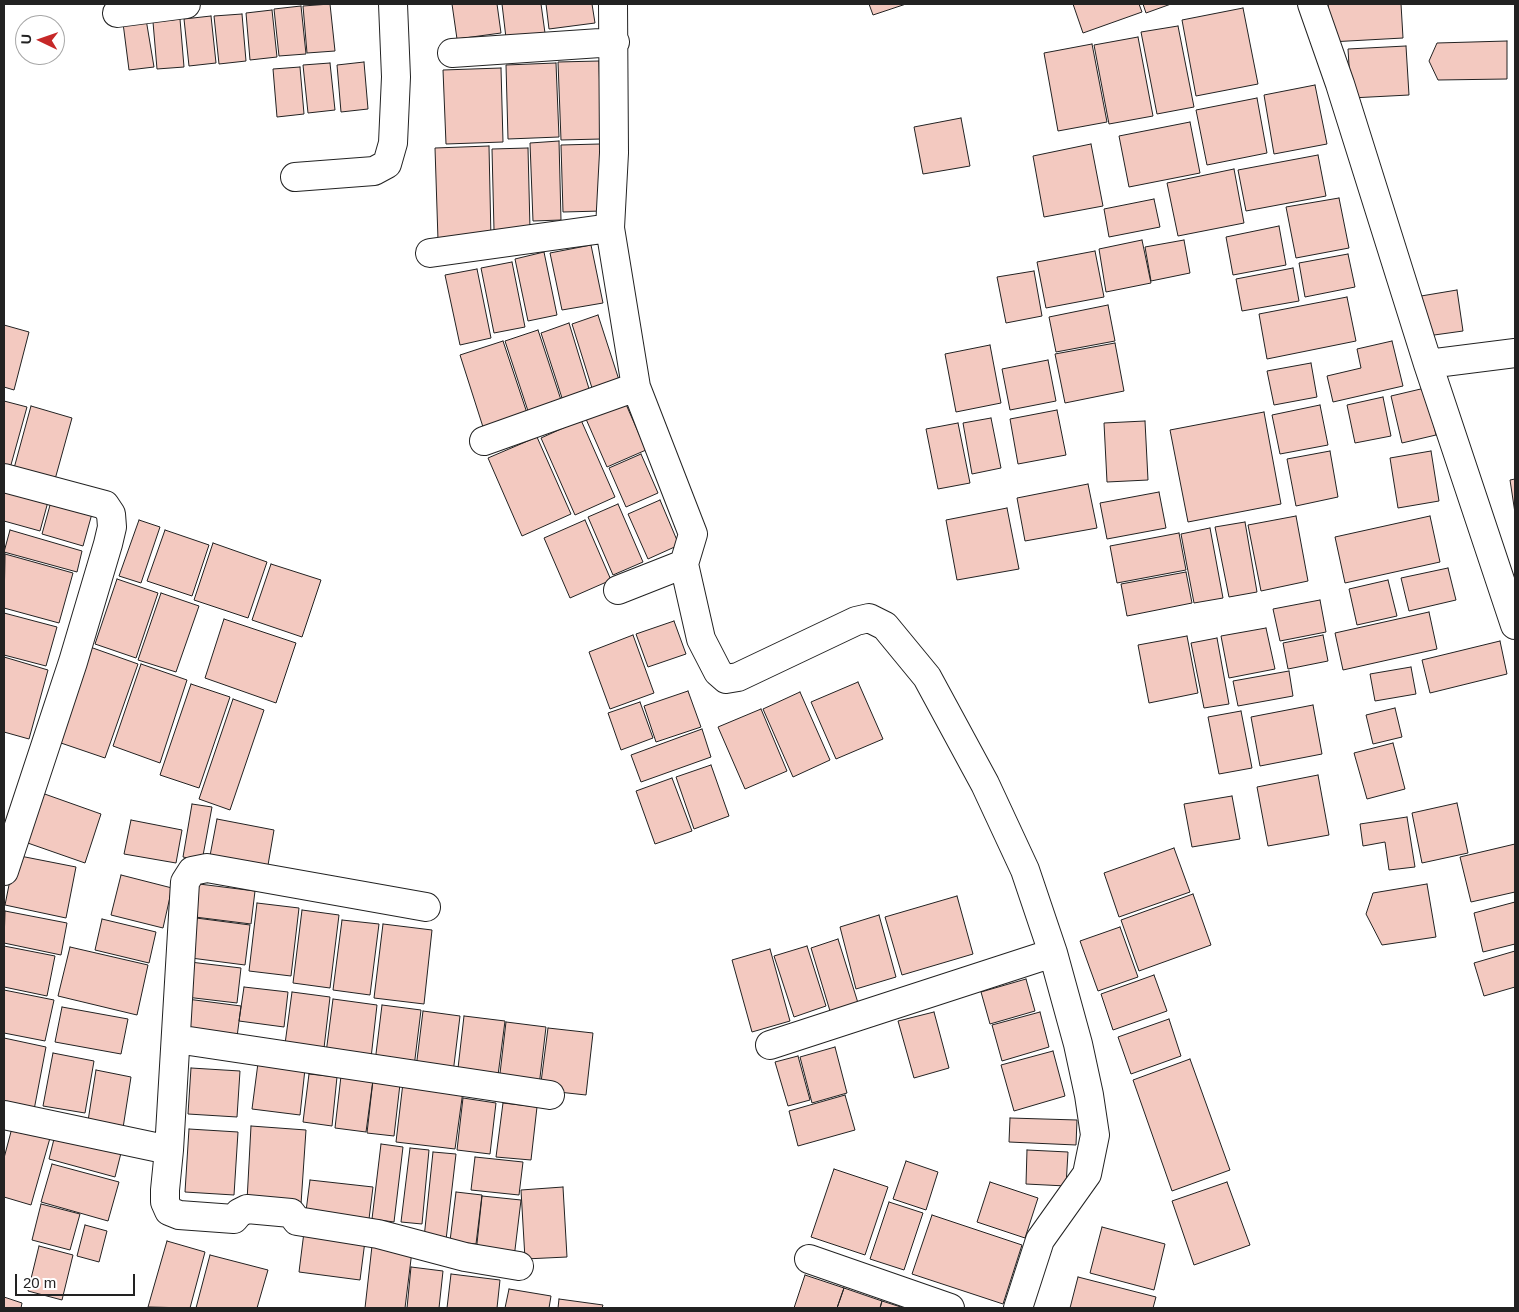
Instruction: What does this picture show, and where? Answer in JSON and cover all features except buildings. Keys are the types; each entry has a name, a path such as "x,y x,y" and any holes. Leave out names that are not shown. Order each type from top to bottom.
{"street":[{"path":"116,13 186,4"},
{"path":"295,177 374,171 387,164 393,143 396,77 393,4"},
{"path":"614,4 614,153 610,228 636,387 692,534 684,564 701,639 718,672 726,679 738,677 856,621 869,618 885,626 927,677 985,784 1025,870 1053,953 1078,1044 1095,1135 1087,1174 1040,1240 1018,1308"},
{"path":"1312,4 1343,93 1428,364 1515,625"},
{"path":"452,53 614,42"},
{"path":"430,253 610,228"},
{"path":"1428,364 1515,353"},
{"path":"484,441 636,387"},
{"path":"4,478 105,505 111,514 112,527 73,662 4,871"},
{"path":"618,590 684,564"},
{"path":"426,907 207,868 192,871 185,882 165,1202 170,1211 179,1215 234,1219 238,1214 247,1209 291,1213 297,1221 378,1234 465,1257 519,1266"},
{"path":"770,1045 1053,953"},
{"path":"176,1039 550,1095"},
{"path":"4,1115 169,1150"},
{"path":"809,1259 950,1308"}]}
